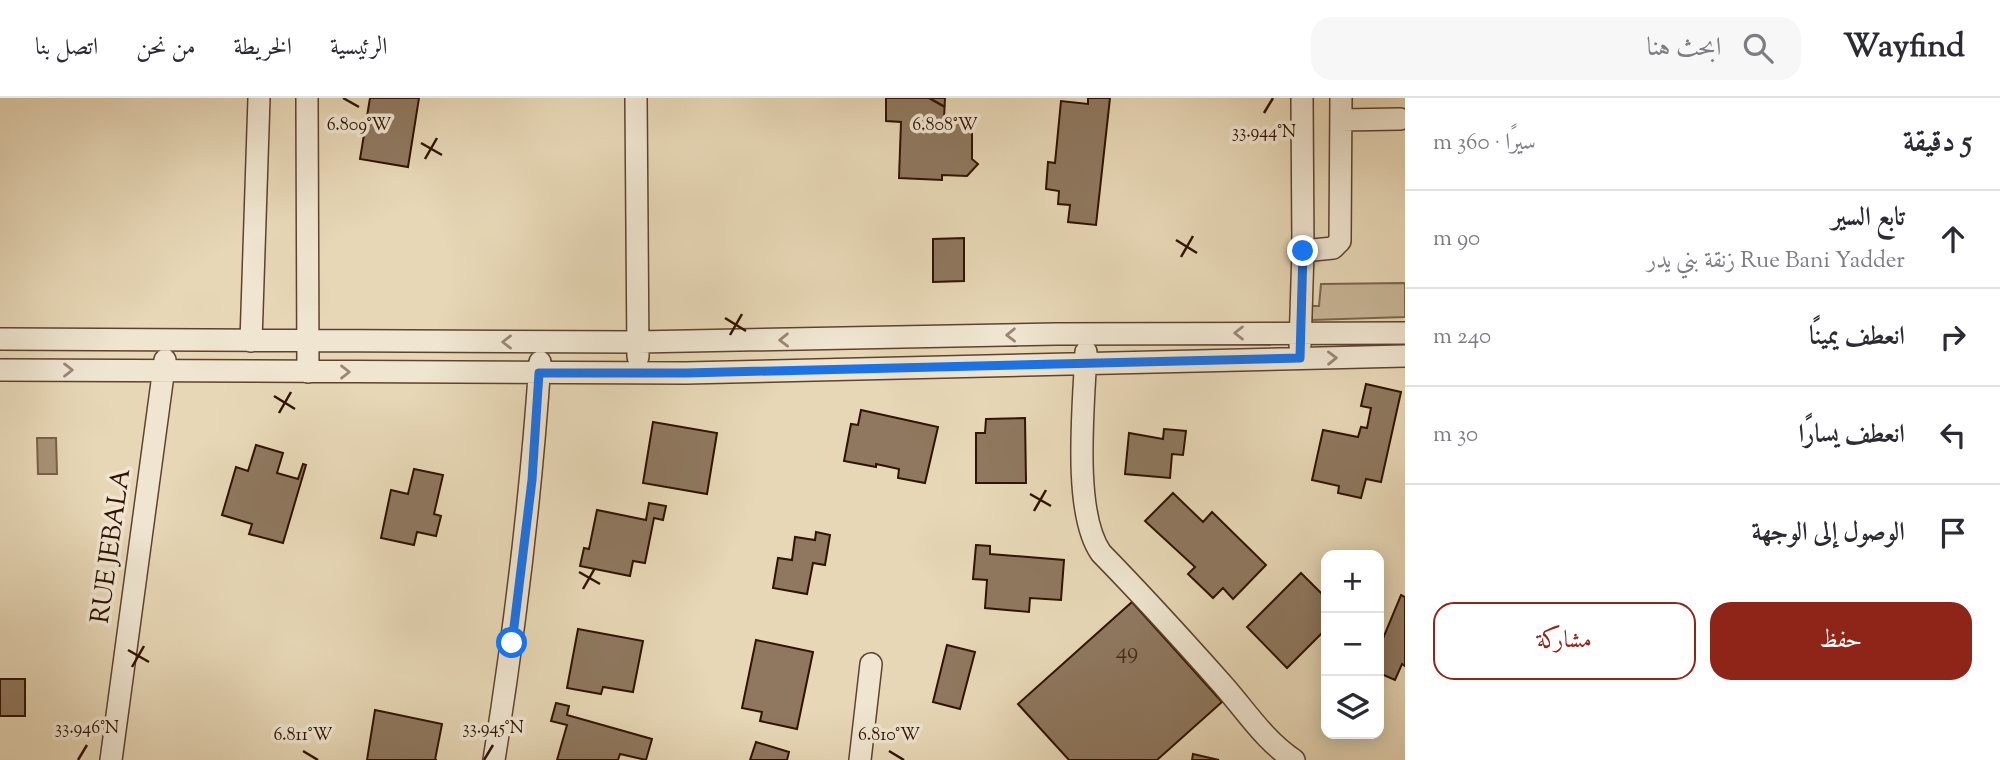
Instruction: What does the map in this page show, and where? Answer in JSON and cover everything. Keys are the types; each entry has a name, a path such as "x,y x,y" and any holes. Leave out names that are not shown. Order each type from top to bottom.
{"street":[{"path":"251,341 259,98"},
{"path":"307,98 308,372"},
{"path":"636,98 638,373"},
{"path":"1300,358 1303,251 1302,98"},
{"path":"1303,251 1333,248 1340,242 1341,98"},
{"path":"1341,120 1400,119"},
{"path":"0,339 638,342 1087,334 1405,333"},
{"path":"1087,334 1083,483 1086,517 1093,540 1101,553 1199,657 1258,727 1294,760"},
{"name":"RUE JEBALA","path":"111,760 168,340"},
{"path":"494,760 512,643 532,480 541,342"},
{"path":"0,370 638,373 1405,356"},
{"path":"860,760 871,664"}],"shaded area":[{"path":"1405,283 1405,317 1312,320 1312,306 1319,306 1321,284"},
{"path":"37,438 56,438 57,474 38,474"}],"building":[{"path":"370,98 419,98 408,167 360,159"},
{"path":"886,98 945,98 944,119 972,119 972,159 978,164 967,176 942,175 942,180 899,178 901,122 886,121"},
{"path":"1088,98 1110,98 1096,225 1068,222 1070,205 1058,204 1059,191 1046,189 1048,162 1055,163 1061,101 1088,104"},
{"path":"964,238 964,281 933,282 933,239"},
{"path":"1366,384 1401,392 1381,482 1366,479 1361,498 1338,493 1339,486 1312,480 1323,430 1358,437 1361,427 1367,428 1371,408 1361,406"},
{"path":"861,410 938,427 925,483 898,478 899,469 844,461 851,424 858,425"},
{"path":"1025,418 1026,483 976,483 976,433 985,433 986,419"},
{"path":"653,422 717,433 707,494 643,483"},
{"path":"1164,429 1186,431 1183,455 1172,454 1170,478 1125,474 1129,433 1163,439"},
{"path":"256,445 283,453 277,473 298,479 303,464 306,465 283,543 249,534 252,524 222,515 236,467 248,471"},
{"path":"414,469 443,475 434,514 441,516 436,536 417,532 414,545 381,538 391,490 408,494"},
{"path":"1173,493 1203,522 1212,512 1266,565 1233,599 1223,588 1213,598 1188,574 1195,567 1145,521"},
{"path":"649,503 666,506 663,520 654,518 645,563 633,561 630,576 580,566 584,548 589,549 597,510 646,520"},
{"path":"816,532 830,535 825,565 813,563 807,594 773,588 778,558 792,560 795,537 815,540"},
{"path":"976,545 990,546 990,554 1064,560 1061,600 1030,598 1029,612 985,608 987,580 973,579"},
{"path":"1301,573 1321,593 1321,634 1287,668 1247,627"},
{"path":"1401,595 1405,597 1405,666 1402,664 1395,680 1384,675 1384,636"},
{"path":"1132,602 1222,702 1157,760 1069,760 1018,704"},
{"path":"578,629 643,641 633,692 603,687 601,694 567,688"},
{"path":"756,640 813,652 797,729 760,721 762,712 742,708"},
{"path":"947,645 975,652 960,709 933,702"},
{"path":"0,679 25,679 25,716 0,716"},
{"path":"556,703 569,706 567,715 652,739 646,760 620,754 618,760 557,760 567,725 551,721"},
{"path":"375,710 442,724 435,760 367,760"},
{"path":"756,742 789,752 787,760 750,760"},
{"path":"1193,754 1219,760 1192,760"}],"route":[{"path":"512,643 532,480 539,373 686,373 1300,358 1303,251"}]}
